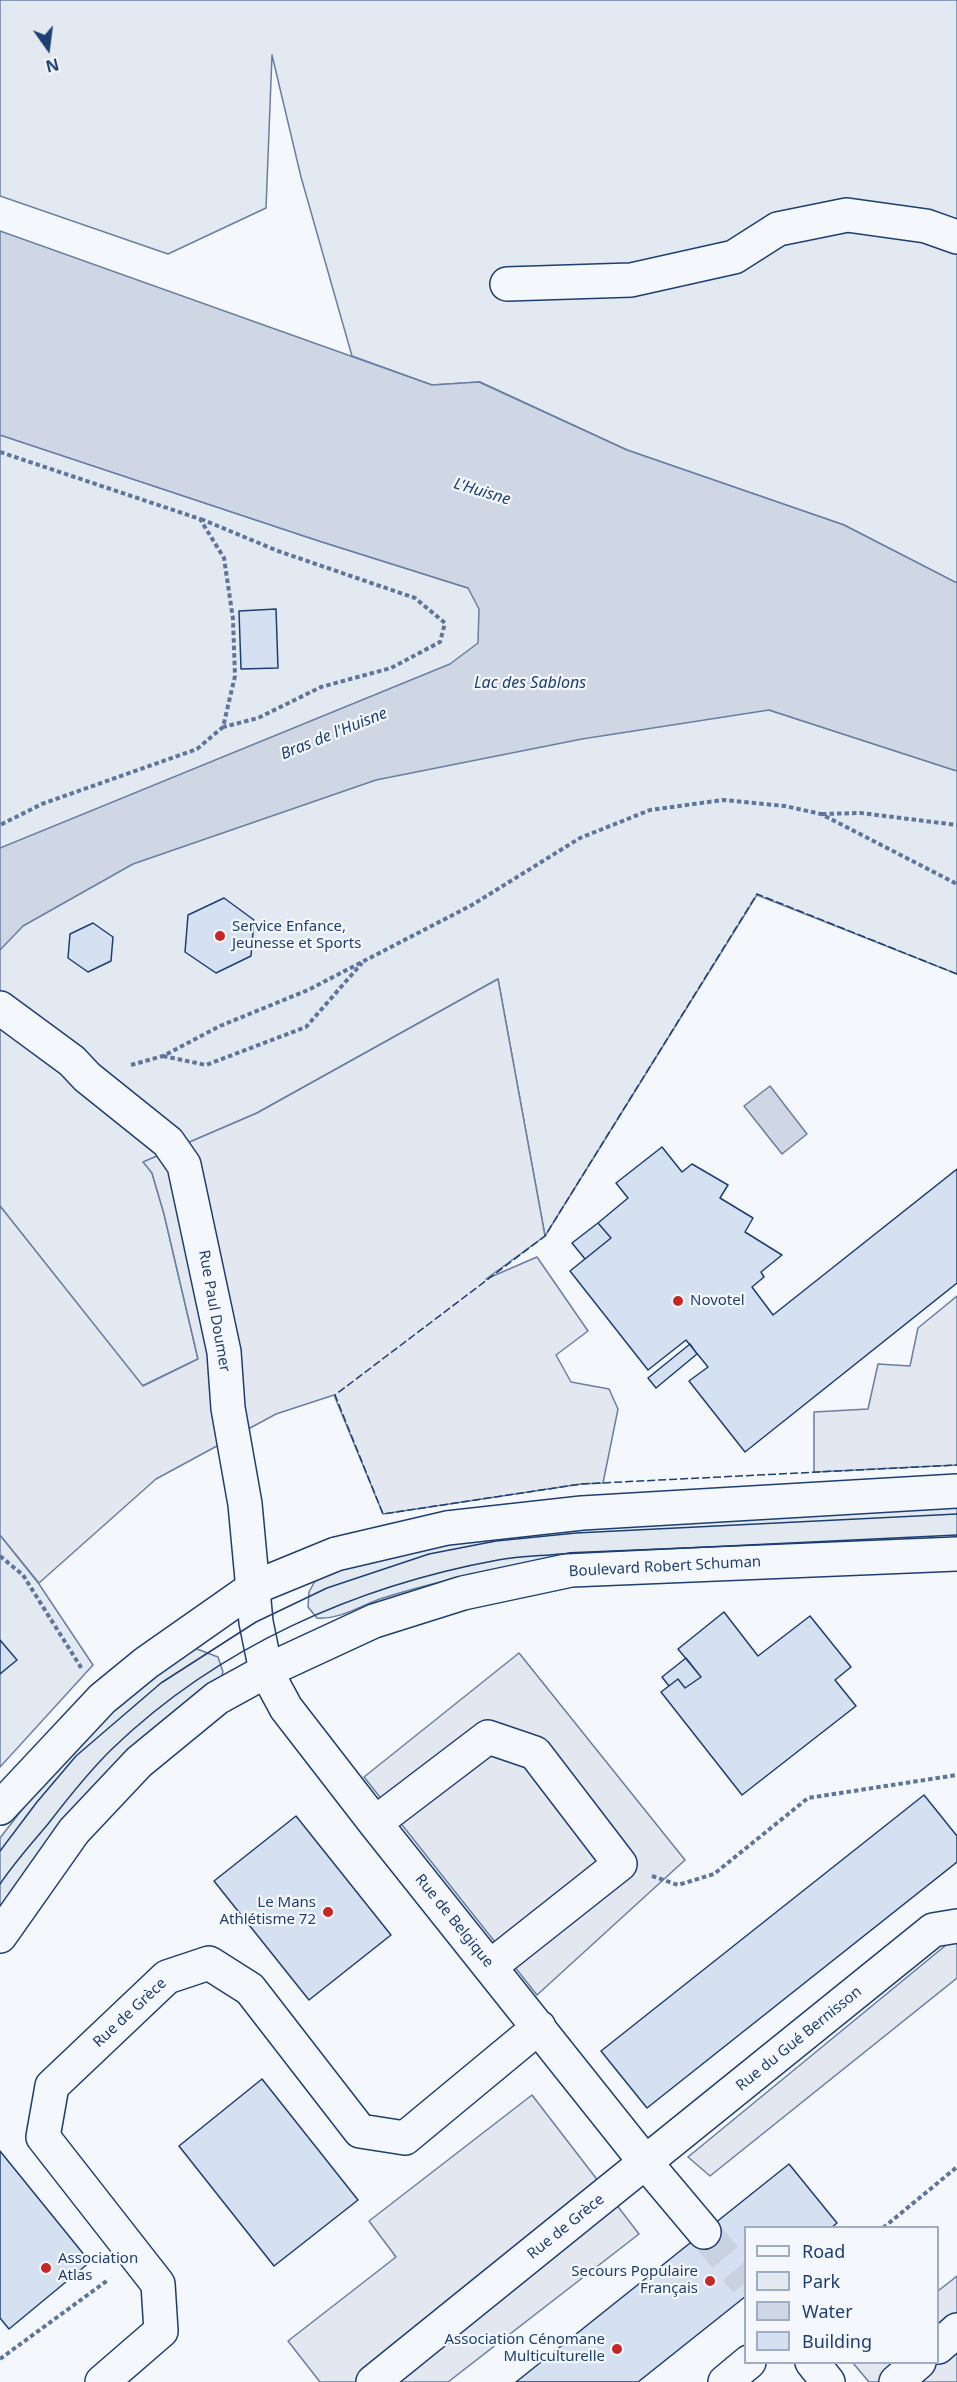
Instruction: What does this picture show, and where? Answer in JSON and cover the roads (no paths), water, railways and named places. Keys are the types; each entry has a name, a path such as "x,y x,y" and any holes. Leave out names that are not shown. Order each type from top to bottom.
{"street":[{"path":"507,284 631,280 734,257 778,229 847,215 926,226 957,237"},
{"name":"Rue Paul Doumer","path":"0,1008 72,1061 87,1077 168,1142 184,1165 225,1352 228,1408 245,1504 253,1587"},
{"path":"0,1808 102,1699 146,1664 253,1587 336,1554 447,1528 582,1513 957,1491"},
{"name":"Boulevard Robert Schuman","path":"0,1936 74,1831 139,1762 217,1698 266,1671 374,1621 463,1593 571,1570 957,1554"},
{"name":"Rue de Belgique","path":"253,1587 259,1642 266,1671 286,1708 646,2163 704,2232"},
{"path":"375,1823 488,1737 535,1753 620,1864 490,1966"},
{"name":"Rue du Gué Bernisson","path":"646,2163 933,1930 957,1926"},
{"name":"Rue de Grèce","path":"102,2382 161,2331 158,2284 43,2137 52,2086 167,1977 209,1964 250,1989 360,2131 405,2138 539,2027"},
{"name":"Rue de Grèce","path":"373,2382 646,2163"},
{"path":"939,2346 957,2330"},
{"path":"725,2382 747,2364"},
{"path":"814,2364 828,2382"},
{"path":"896,2382 917,2364"}],"water":[{"path":"0,231 432,385 479,382 627,450 844,525 957,583 957,771 769,710 582,739 376,780 133,864 23,926 0,950 0,848 450,664 478,643 479,609 468,588 0,435"},
{"path":"770,1086 807,1134 782,1154 744,1106"}],"tunnel":[{"path":"704,2232 744,2280"}],"tram line":[{"path":"0,1851 76,1756 161,1683 256,1622 327,1588 429,1554 496,1541 576,1533 957,1514"},
{"path":"0,1884 96,1766 154,1712 197,1680 244,1651 341,1604 445,1571 514,1558 957,1535"}],"place":[{"name":"Service Enfance, Jeunesse et Sports","path":"220,936"},
{"name":"Novotel","path":"678,1301"},
{"name":"Le Mans Athlétisme 72","path":"328,1912"},
{"name":"Association Atlas","path":"46,2268"},
{"name":"Secours Populaire Français","path":"710,2281"},
{"name":"Association Cénomane Multiculturelle","path":"617,2349"}],"water label":[{"name":"L'Huisne","path":"482,492"},
{"name":"Lac des Sablons","path":"530,683"},
{"name":"Bras de l'Huisne","path":"334,734"}]}
